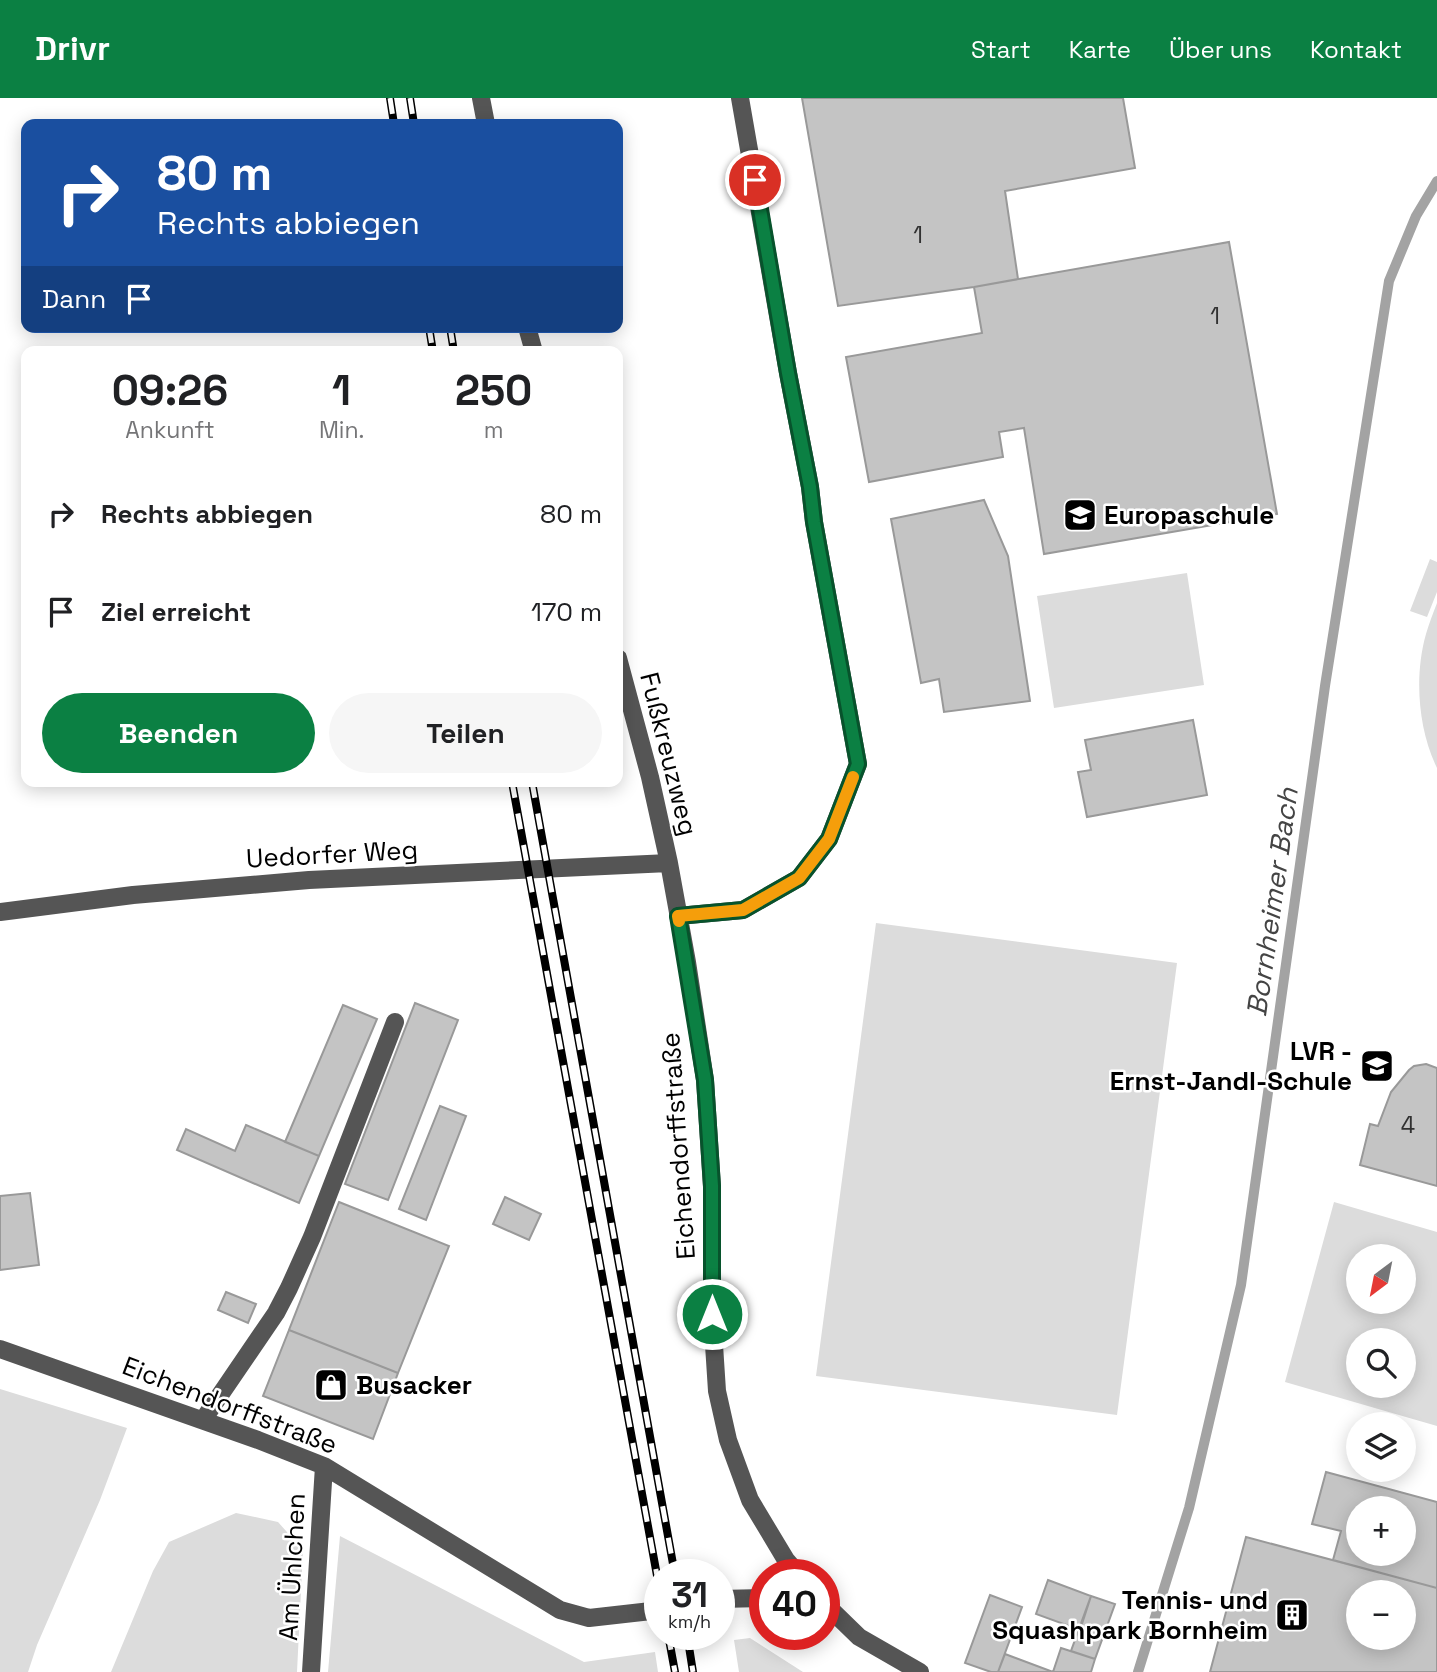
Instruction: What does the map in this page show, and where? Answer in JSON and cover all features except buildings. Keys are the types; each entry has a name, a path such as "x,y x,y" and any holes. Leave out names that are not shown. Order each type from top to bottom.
{"street":[{"path":"481,98 485,119"},
{"path":"678,916 743,910 799,878 829,839 858,764 740,98"},
{"name":"Fußkreuzweg","path":"623,677 650,777 668,863"},
{"name":"Eichendorffstraße","path":"668,863 705,1080 712,1186 712,1314 717,1391 729,1440 750,1500 785,1559"},
{"name":"Uedorfer Weg","path":"0,912 133,895 309,880 668,863"},
{"path":"203,1420 270,1322 289,1288 312,1237 395,1022"},
{"name":"Eichendorffstraße","path":"0,1349 203,1420 324,1466 560,1610 589,1618 644,1612"},
{"name":"Am Ühlchen","path":"312,1672 324,1466"},
{"path":"840,1619 859,1637 920,1672"}],"shaded area":[{"path":"1430,559 1437,562 1437,592 1427,617 1410,611"},
{"path":"1187,573 1204,685 1054,708 1037,596"},
{"path":"1437,603 1437,768 1422,720 1419,685 1422,650"},
{"path":"876,923 1177,963 1117,1415 816,1376"},
{"path":"1334,1202 1437,1232 1437,1426 1416,1420 1416,1412 1389,1412 1285,1382"},
{"path":"0,1389 127,1428 28,1672 0,1672"},
{"path":"236,1513 278,1522 303,1550 297,1672 111,1672 153,1571 169,1542"},
{"path":"340,1536 584,1662 655,1652 658,1672 328,1672"},
{"path":"749,1638 749,1650 769,1650 803,1672 739,1672 735,1640"}],"waterway":[{"name":"Bornheimer Bach","path":"1138,1672 1189,1508 1241,1285 1325,686 1389,281 1416,216 1437,181"}],"railway":[{"path":"390,98 393,119"},
{"path":"410,98 413,119"},
{"path":"430,333 432,346"},
{"path":"451,333 453,346"},
{"path":"513,787 654,1559"},
{"path":"533,787 672,1559"},
{"path":"671,1650 675,1672"},
{"path":"690,1650 693,1672"}],"slow traffic":[{"path":"679,921 678,916 743,910 799,878 829,839 853,777"}],"place":[{"name":"Europaschule","path":"1080,515"},
{"name":"LVR - Ernst-Jandl-Schule","path":"1377,1066"},
{"name":"Busacker","path":"331,1385"},
{"name":"Tennis- und Squashpark Bornheim","path":"1292,1615"}],"route":[{"path":"712,1314 712,1186 705,1080 678,916 743,910 799,878 829,839 858,764 755,180"}]}
